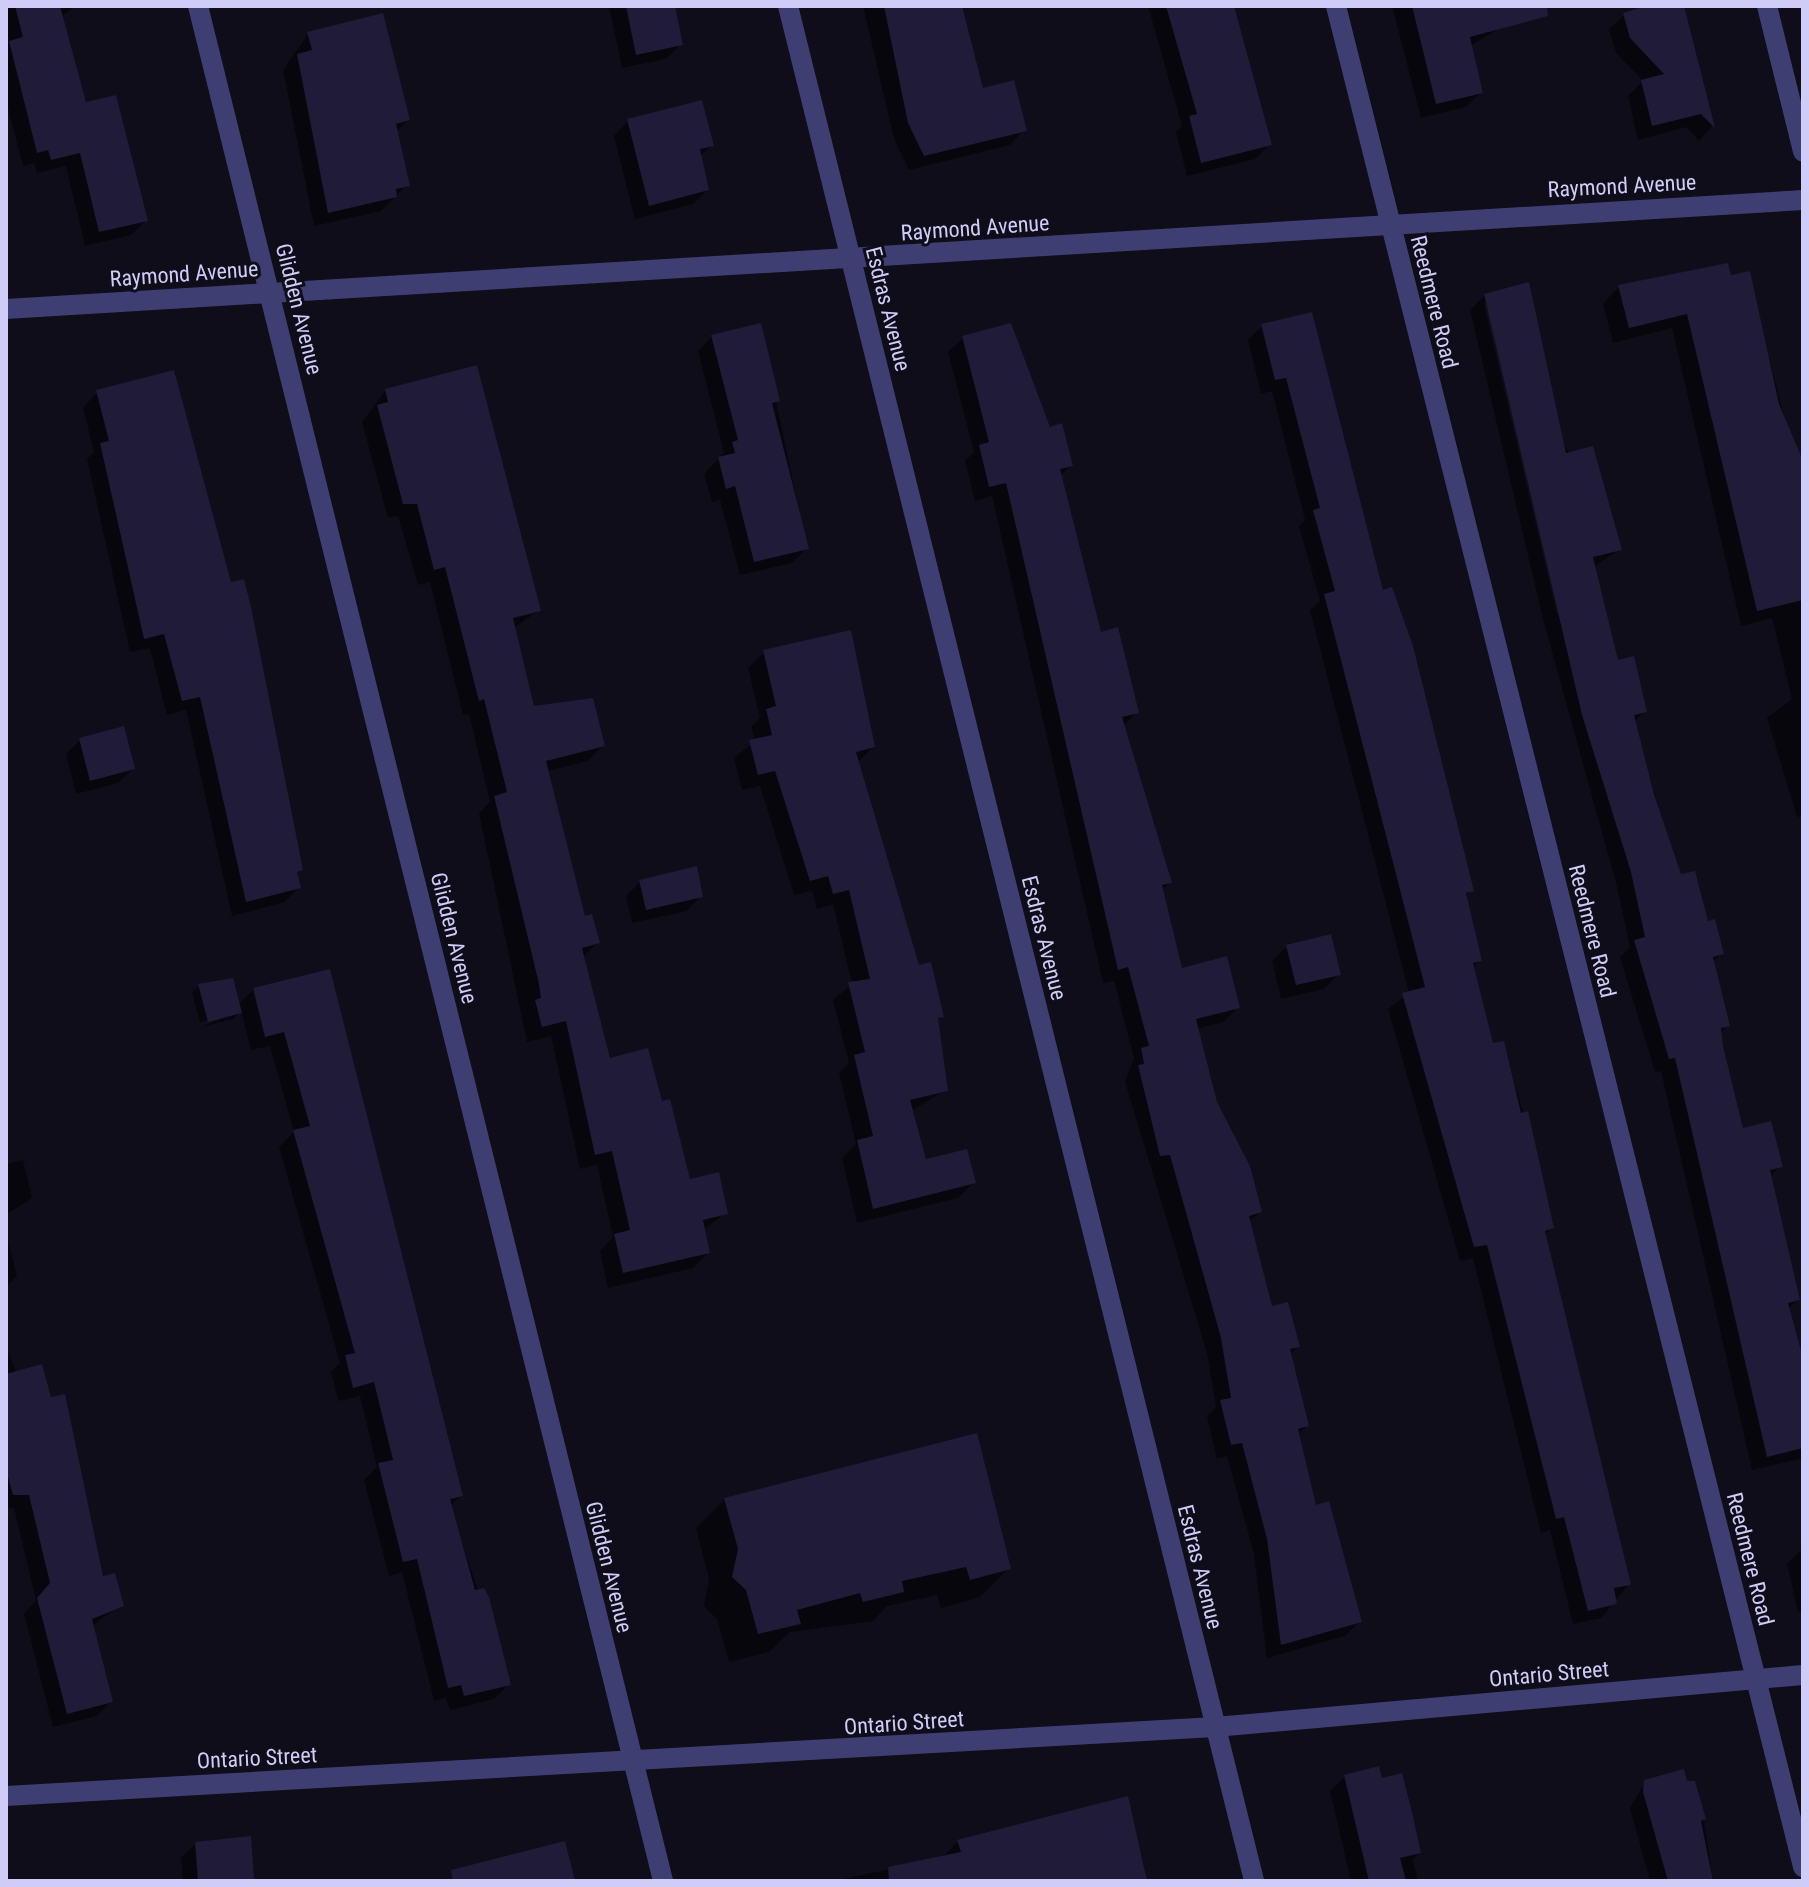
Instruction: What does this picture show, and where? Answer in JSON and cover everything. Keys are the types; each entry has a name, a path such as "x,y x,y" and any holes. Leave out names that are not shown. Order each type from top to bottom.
{"street":[{"name":"Glidden Avenue","path":"198,6 663,1881"},
{"name":"Esdras Avenue","path":"788,6 1254,1881"},
{"name":"Reedmere Road","path":"1336,6 1803,1867"},
{"path":"1767,6 1803,152"},
{"path":"1786,80 1803,67"},
{"name":"Raymond Avenue","path":"6,309 852,261 1390,223 1803,200"},
{"name":"Ontario Street","path":"6,1796 633,1764 1215,1727 1803,1675"}],"building":[{"path":"15,6 60,6 86,102 116,95 148,221 99,232 80,153 51,160 48,150 37,153 9,41 23,37"},
{"path":"626,6 675,6 683,45 636,55"},
{"path":"884,6 962,6 983,88 1014,80 1027,131 924,156 908,123"},
{"path":"1166,6 1234,6 1272,145 1201,163 1189,116 1197,114"},
{"path":"1412,6 1547,6 1548,16 1470,37 1483,93 1436,104"},
{"path":"1646,6 1684,6 1715,128 1701,114 1652,126 1641,80 1664,74 1630,38 1623,13"},
{"path":"383,13 410,120 396,124 410,186 396,189 397,197 328,213 297,54 312,50 307,32"},
{"path":"702,100 714,146 700,149 709,190 649,206 627,119"},
{"path":"1728,263 1731,275 1750,271 1779,404 1803,461 1803,600 1757,611 1687,314 1629,328 1618,285"},
{"path":"1529,282 1566,453 1593,446 1622,550 1593,557 1618,660 1634,656 1647,712 1634,715 1654,794 1681,874 1695,871 1708,921 1715,919 1724,954 1713,957 1730,1026 1721,1028 1723,1046 1743,1128 1771,1121 1783,1167 1770,1170 1800,1300 1788,1303 1803,1358 1803,1448 1767,1457 1675,1058 1669,1059 1634,940 1645,937 1631,872 1582,715 1484,294"},
{"path":"1312,312 1383,590 1392,587 1413,646 1474,891 1466,893 1482,961 1473,963 1493,1043 1504,1041 1521,1113 1528,1111 1554,1228 1545,1231 1631,1585 1614,1588 1617,1604 1588,1611 1564,1517 1556,1519 1487,1245 1474,1247 1402,993 1425,987 1324,594 1335,591 1313,510 1320,508 1286,378 1275,380 1261,324"},
{"path":"761,323 780,401 772,403 809,549 754,562 735,486 726,489 718,457 735,453 732,442 738,440 711,335"},
{"path":"1011,323 1050,427 1062,423 1073,466 1060,469 1101,632 1118,627 1139,713 1122,717 1172,883 1162,885 1182,968 1227,956 1240,1008 1196,1019 1217,1102 1250,1166 1262,1212 1249,1216 1272,1306 1288,1302 1300,1347 1290,1349 1309,1426 1298,1429 1316,1505 1329,1501 1362,1622 1281,1645 1267,1539 1242,1443 1231,1445 1220,1400 1231,1398 1221,1338 1170,1155 1160,1156 1138,1065 1144,1064 1141,1048 1149,1046 1128,967 1118,970 1006,483 989,487 979,445 989,442 962,336"},
{"path":"477,365 541,611 513,618 534,706 593,698 605,746 546,761 585,916 592,914 600,943 582,948 610,1058 648,1048 662,1101 670,1099 690,1179 719,1172 728,1214 703,1220 710,1253 623,1273 614,1234 630,1230 612,1151 595,1155 566,1021 542,1027 535,1000 541,998 539,984 494,796 507,792 484,699 479,701 445,567 434,570 417,504 403,504 377,405 388,402 385,389"},
{"path":"174,370 231,582 244,579 303,870 297,872 301,888 246,902 200,697 182,701 164,634 144,639 100,443 109,441 96,390"},
{"path":"851,630 875,747 856,752 919,965 931,962 944,1017 938,1018 948,1091 910,1100 926,1159 967,1149 976,1183 873,1209 857,1140 873,1136 854,1055 865,1052 848,982 870,979 849,890 833,894 828,876 810,881 775,771 758,775 749,740 772,735 766,709 776,706 763,650"},
{"path":"124,726 135,769 90,781 79,738"},
{"path":"697,866 703,897 646,910 639,880"},
{"path":"1331,934 1341,975 1296,985 1286,945"},
{"path":"330,969 463,1496 450,1499 475,1590 484,1588 489,1597 511,1685 464,1696 461,1685 448,1688 417,1559 403,1562 378,1463 393,1460 374,1382 353,1388 345,1355 355,1353 293,1130 310,1126 284,1032 265,1037 253,988"},
{"path":"233,978 242,1013 208,1022 198,984"},
{"path":"42,1364 51,1397 65,1394 103,1576 115,1573 124,1606 92,1619 113,1702 67,1714 37,1598 50,1583 29,1495 13,1495 6,1470 6,1374"},
{"path":"977,1433 1011,1569 970,1580 966,1567 902,1581 904,1592 863,1602 860,1593 797,1610 801,1624 758,1634 746,1590 732,1577 738,1549 724,1498"},
{"path":"1379,1766 1382,1778 1402,1773 1412,1812 1421,1853 1400,1858 1406,1881 1369,1881 1344,1775"},
{"path":"1684,1769 1687,1781 1695,1781 1706,1819 1701,1821 1713,1881 1668,1881 1643,1792 1644,1780"},
{"path":"1128,1796 1147,1881 889,1881 888,1867 961,1852 957,1840"},
{"path":"251,1836 254,1879 198,1881 195,1842"},
{"path":"565,1841 575,1881 453,1881 451,1870"}]}
